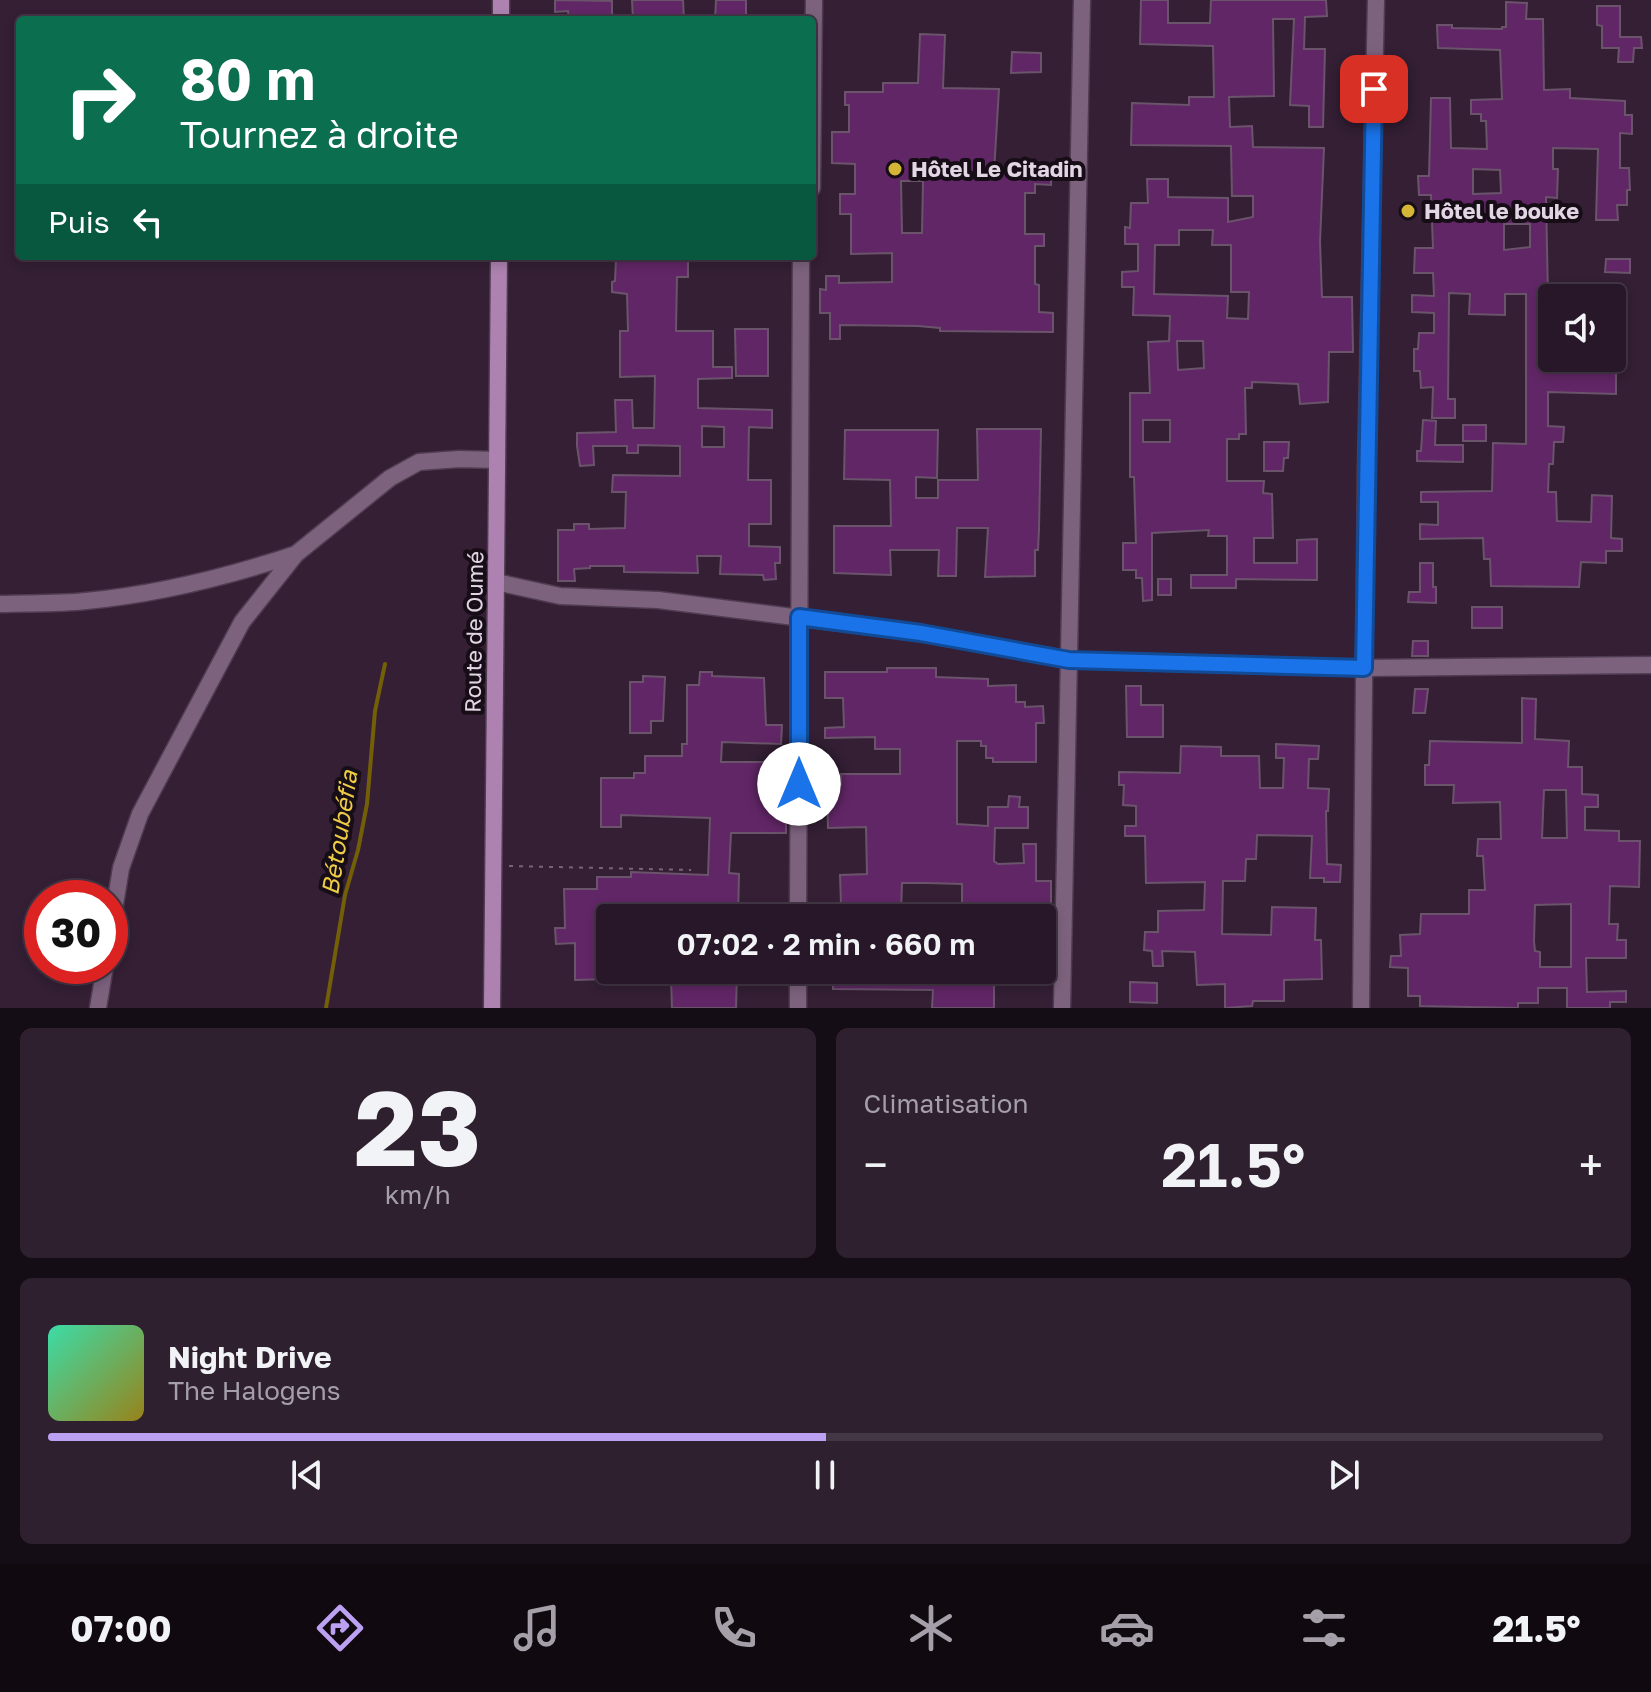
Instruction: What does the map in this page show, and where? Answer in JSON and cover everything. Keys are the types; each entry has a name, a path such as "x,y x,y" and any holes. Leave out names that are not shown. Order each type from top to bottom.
{"street":[{"path":"1062,1008 1082,0"},
{"path":"1361,1008 1376,0"},
{"name":"Route de Oumé","path":"492,1008 499,260"},
{"path":"798,904 801,260"},
{"path":"119,880 140,814 242,622 296,554 390,478 419,462 497,460"},
{"path":"0,604 85,601 171,589 227,577 296,554"},
{"path":"496,582 560,596 658,600 921,633 1069,660 1364,668 1651,665"},
{"path":"98,1008 102,984"},
{"path":"798,984 798,1008"}],"path":[{"path":"494,866 691,870"}],"building":[{"path":"555,0 612,1 612,16 569,16 568,11 555,12"},
{"path":"632,0 683,0 684,16 633,16"},
{"path":"716,0 746,0 746,16 715,16"},
{"path":"1141,0 1168,0 1168,23 1210,23 1211,0 1326,0 1327,16 1305,17 1304,49 1325,49 1323,127 1309,127 1309,106 1290,105 1294,19 1273,19 1274,96 1229,97 1230,127 1252,126 1253,147 1324,148 1320,242 1322,297 1352,297 1353,352 1329,352 1328,402 1300,404 1298,384 1252,382 1252,388 1245,388 1246,434 1239,434 1239,439 1227,439 1227,481 1264,481 1263,493 1272,494 1273,538 1254,538 1254,563 1297,563 1297,540 1317,539 1317,580 1236,579 1236,588 1191,588 1191,575 1227,575 1227,536 1208,536 1209,530 1152,533 1152,600 1143,601 1142,578 1136,578 1136,570 1123,570 1123,543 1136,543 1134,477 1130,477 1130,393 1150,393 1148,342 1169,341 1170,316 1133,315 1134,287 1122,287 1122,272 1138,271 1138,244 1125,244 1125,227 1130,228 1131,203 1148,203 1147,179 1168,179 1168,197 1228,198 1228,222 1253,217 1253,196 1232,196 1231,146 1131,145 1132,103 1189,105 1189,97 1214,97 1213,46 1140,44","holes":["1179,230 1213,230 1212,245 1231,245 1231,292 1249,292 1248,319 1227,318 1228,296 1154,294 1155,245 1179,245","1177,341 1203,341 1204,368 1178,370","1143,420 1170,420 1170,442 1143,442"]},
{"path":"1506,2 1527,3 1526,19 1543,19 1544,90 1570,89 1570,98 1625,101 1625,115 1632,115 1632,134 1620,133 1620,168 1629,168 1630,190 1627,190 1627,205 1617,205 1618,220 1596,220 1598,149 1553,148 1553,169 1558,169 1557,198 1546,197 1548,284 1538,284 1538,372 1616,372 1616,394 1548,392 1548,426 1564,427 1563,442 1554,442 1553,464 1549,464 1548,492 1556,492 1557,521 1591,522 1592,495 1612,496 1611,538 1622,539 1622,551 1606,551 1606,563 1581,562 1579,587 1491,586 1490,559 1484,559 1483,538 1420,539 1420,524 1438,525 1438,502 1421,502 1421,492 1492,491 1493,443 1526,444 1526,294 1505,294 1505,315 1469,314 1470,294 1449,293 1448,399 1455,399 1455,418 1432,418 1433,387 1421,388 1420,371 1414,371 1414,349 1418,349 1419,333 1434,333 1434,313 1412,312 1412,295 1434,296 1433,273 1414,273 1415,248 1433,248 1431,195 1419,195 1418,176 1429,176 1431,98 1450,98 1451,148 1487,149 1486,121 1481,121 1481,114 1471,114 1471,100 1502,99 1500,50 1438,48 1437,25 1452,25 1452,28 1506,27","holes":["1473,169 1500,170 1501,193 1473,194","1504,224 1530,224 1530,247 1504,250"]},
{"path":"1597,6 1620,6 1620,37 1641,37 1642,48 1634,48 1633,62 1618,62 1619,48 1602,48 1602,26 1597,25"},
{"path":"920,34 945,35 943,88 999,89 994,172 1051,173 1051,185 1035,184 1035,193 1025,193 1025,234 1044,234 1044,246 1035,246 1035,284 1039,285 1039,312 1053,313 1053,332 940,331 940,328 918,326 840,325 840,339 830,339 830,313 820,313 820,289 826,290 826,276 839,276 839,283 892,282 892,253 851,254 851,214 840,214 840,194 855,194 855,164 832,163 832,132 849,132 849,105 845,105 845,92 883,92 883,83 918,83","holes":["901,181 923,181 922,233 902,233"]},
{"path":"1012,52 1041,53 1041,72 1011,73"},
{"path":"1606,259 1630,259 1630,273 1605,272"},
{"path":"616,260 688,260 688,277 677,277 676,331 713,331 713,367 732,367 732,378 698,379 698,408 772,410 772,428 749,427 748,480 771,480 771,524 749,524 749,546 780,547 780,563 775,563 776,579 764,580 763,575 720,574 721,556 697,556 698,573 624,572 624,566 590,566 574,569 575,581 558,581 558,530 574,530 574,524 589,524 589,529 625,528 626,492 612,492 613,475 680,476 680,446 638,445 638,453 627,453 627,446 593,446 594,465 580,466 577,433 616,432 615,400 632,400 633,428 654,428 655,376 620,377 620,331 628,331 627,294 612,292 612,282 615,281","holes":["702,426 724,427 724,447 702,447"]},
{"path":"735,329 768,329 768,376 736,376"},
{"path":"1423,420 1436,421 1435,445 1463,445 1463,462 1417,461 1417,451 1421,451"},
{"path":"1463,425 1486,425 1486,441 1463,441"},
{"path":"977,429 1041,429 1035,576 985,577 988,528 957,528 956,576 938,576 939,550 890,550 891,575 834,573 834,526 891,526 890,480 844,479 845,430 938,430 937,478 916,477 916,498 938,498 938,480 978,480"},
{"path":"1264,442 1289,442 1283,471 1264,471"},
{"path":"1420,563 1433,563 1436,603 1408,602 1409,592 1420,592"},
{"path":"1158,579 1171,579 1171,595 1158,595"},
{"path":"1472,607 1502,607 1502,628 1472,628"},
{"path":"1413,641 1428,641 1428,656 1412,656"},
{"path":"887,668 936,668 936,677 988,679 988,686 1016,685 1016,702 1025,702 1025,707 1043,706 1044,723 1036,723 1036,762 993,762 993,758 986,758 986,746 981,746 981,741 957,741 957,824 988,826 988,807 1008,807 1009,796 1020,797 1019,807 1028,807 1028,828 995,828 994,861 998,864 1024,863 1023,844 1036,844 1036,881 1051,881 1051,904 962,904 962,884 902,883 901,904 841,904 840,875 867,874 866,827 828,828 827,786 841,785 841,774 900,774 900,749 875,749 875,737 825,738 825,728 844,727 843,698 825,698 825,672 887,672"},
{"path":"700,672 712,672 712,676 764,678 766,725 782,725 781,744 722,742 721,762 786,762 786,833 731,833 729,873 739,874 738,904 596,904 596,979 575,980 575,943 556,944 555,928 565,928 564,889 597,889 597,877 631,877 631,872 708,875 710,818 621,815 621,827 601,827 601,778 634,778 634,773 645,773 645,756 682,756 682,744 687,744 687,685 699,685"},
{"path":"643,676 665,677 663,721 651,721 651,733 630,733 630,682 643,682"},
{"path":"1126,686 1141,686 1141,705 1163,705 1163,737 1127,737"},
{"path":"1415,689 1428,689 1425,713 1413,713"},
{"path":"1522,698 1536,699 1535,739 1569,741 1568,767 1582,767 1582,794 1598,795 1598,807 1585,807 1585,830 1619,831 1619,841 1640,841 1639,887 1610,886 1609,924 1618,924 1617,940 1626,940 1626,958 1586,958 1587,992 1626,991 1626,1002 1610,1002 1610,1008 1567,1008 1567,988 1538,988 1538,1003 1518,1003 1518,1008 1420,1006 1420,996 1408,996 1408,968 1390,967 1391,956 1401,956 1400,935 1420,934 1421,914 1469,914 1469,890 1485,890 1483,856 1477,856 1478,839 1501,839 1500,802 1453,803 1454,785 1425,785 1430,741 1522,743","holes":["1544,790 1566,790 1567,838 1542,838","1571,904 1571,967 1540,967 1540,952 1535,951 1534,941 1535,905"]},
{"path":"1276,744 1319,746 1318,759 1309,759 1308,788 1329,789 1326,811 1327,864 1341,865 1340,882 1310,878 1312,836 1257,835 1256,859 1246,859 1245,881 1223,881 1222,934 1271,935 1272,907 1316,908 1315,940 1321,940 1322,979 1284,980 1284,1001 1253,1001 1252,1006 1225,1008 1225,984 1197,985 1195,952 1162,951 1163,966 1153,966 1152,951 1144,950 1145,932 1158,932 1158,911 1204,910 1205,882 1146,883 1145,836 1125,836 1125,826 1136,826 1136,806 1123,805 1124,785 1119,785 1119,772 1180,773 1181,746 1221,747 1221,756 1259,756 1260,788 1283,788 1284,758 1276,758"},
{"path":"1130,982 1157,983 1157,1003 1130,1002"},
{"path":"671,984 737,984 736,1008 672,1008"},
{"path":"833,984 994,984 994,1008 932,1008 933,990 833,989"}],"waterway":[{"name":"Bétoubéfia","path":"326,1008 345,895 367,804 375,711 385,664"}],"place":[{"name":"Hôtel Le Citadin","path":"895,169"},
{"name":"Hôtel le bouke","path":"1408,211"}],"route":[{"path":"799,784 799,617 921,633 1069,660 1364,668 1374,89"}]}
